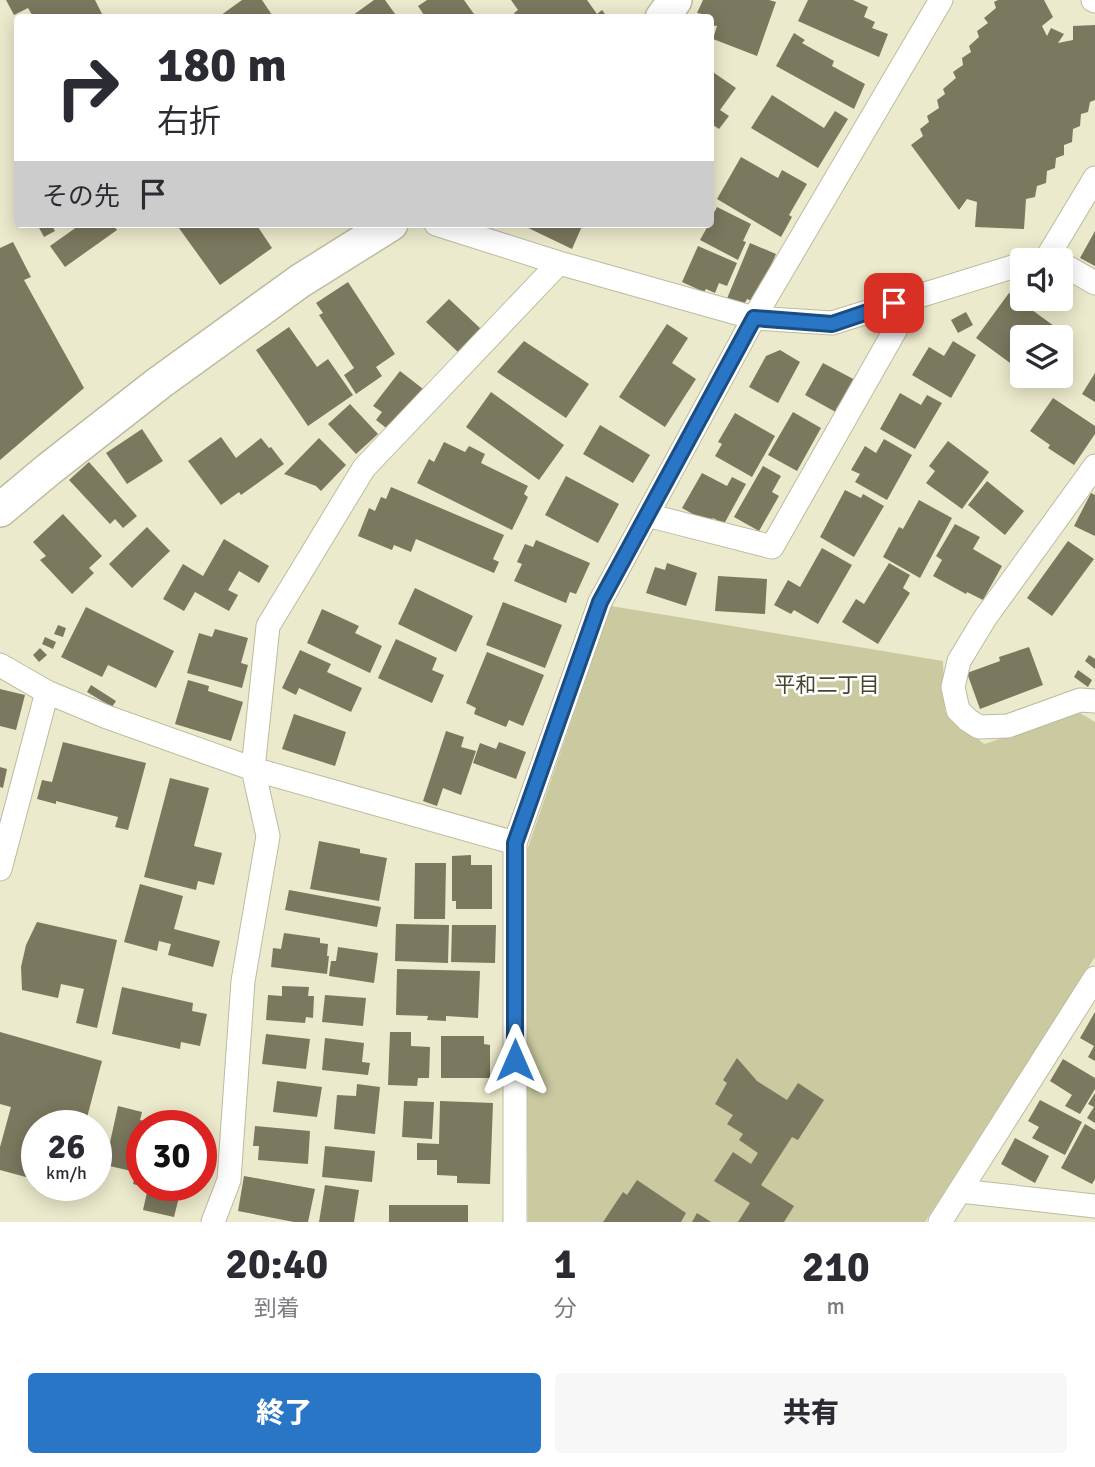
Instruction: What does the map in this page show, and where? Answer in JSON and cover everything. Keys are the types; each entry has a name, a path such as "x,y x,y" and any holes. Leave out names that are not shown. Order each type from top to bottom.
{"street":[{"path":"515,1222 515,843 600,602 754,318 941,0"},
{"path":"1056,248 1095,178"},
{"path":"0,510 159,383 300,281 385,228"},
{"path":"449,228 559,263 754,318 832,324 1010,268"},
{"path":"213,1222 229,1180 243,981 268,835 253,769 268,626 364,468 559,263"},
{"path":"1073,272 1095,283"},
{"path":"647,514 772,547 897,327 894,303"},
{"path":"1095,466 985,618 958,661 953,687 958,710 979,727 1008,726 1080,700 1095,701"},
{"path":"0,665 47,692 107,717 253,769 515,843"},
{"path":"0,869 47,692"},
{"path":"940,1222 1095,978"},
{"path":"960,1191 1095,1206"}],"shaded area":[{"path":"611,606 943,661 945,712 984,744 1080,713 1095,722 1095,957 925,1222 528,1222 525,856"}],"building":[{"path":"6,0 95,0 102,14 32,14 28,8 14,15"},
{"path":"242,0 262,0 271,14 223,14"},
{"path":"374,0 385,0 395,14 355,14"},
{"path":"427,0 464,0 474,14 423,14 418,6"},
{"path":"511,0 587,0 597,14 515,14 518,10"},
{"path":"703,0 776,2 757,56 714,39 717,26 714,26 714,14 697,13"},
{"path":"808,0 853,0 868,7 864,17 875,22 872,28 888,34 879,57 798,21"},
{"path":"1044,0 1053,17 1042,26 1047,36 1051,28 1064,34 1058,43 1073,40 1073,26 1095,25 1095,100 1090,102 1088,112 1081,114 1080,126 1073,129 1072,142 1064,145 1064,155 1056,158 1055,168 1047,171 1046,183 1037,186 1035,197 1026,199 1024,229 975,227 977,202 967,199 959,210 911,145 923,136 920,129 929,122 927,116 939,108 937,100 945,94 943,89 956,78 953,72 963,65 962,58 971,52 969,46 979,37 977,31 988,23 984,18 996,8 994,2"},
{"path":"794,33 805,40 802,43 834,61 832,66 865,84 854,109 776,66"},
{"path":"714,73 736,88 720,110 729,116 719,129 714,126"},
{"path":"772,95 824,128 835,111 848,119 818,168 751,128"},
{"path":"741,157 778,178 782,170 807,184 789,215 792,217 781,237 717,199"},
{"path":"717,207 751,224 738,260 700,240 707,228 714,228 714,213"},
{"path":"39,228 53,228 55,231 44,237"},
{"path":"75,228 117,230 65,267 50,246"},
{"path":"179,228 259,228 272,248 220,285"},
{"path":"528,228 581,228 572,249"},
{"path":"1095,231 1095,266 1080,258"},
{"path":"13,242 31,277 24,280 84,388 0,460 0,248"},
{"path":"750,243 776,254 755,302 747,299 742,308 726,301"},
{"path":"698,246 737,263 727,286 719,283 715,293 706,289 704,292 682,282"},
{"path":"348,282 395,354 376,367 382,376 356,394 344,375 354,368 319,315 323,313 316,303"},
{"path":"1009,293 1010,311 1034,311 1053,325 1010,325 1010,363 976,338"},
{"path":"449,299 481,329 459,353 426,322"},
{"path":"966,312 973,325 958,333 951,320"},
{"path":"667,324 688,338 672,363 696,379 665,427 619,397"},
{"path":"289,327 317,367 328,359 353,395 308,426 256,350"},
{"path":"524,341 589,384 566,418 497,372"},
{"path":"953,341 976,355 951,398 912,375 929,347 944,356"},
{"path":"780,350 800,362 778,403 749,387 766,356"},
{"path":"823,363 859,382 841,415 805,395"},
{"path":"400,371 427,392 394,434 376,420 382,412 373,406"},
{"path":"1095,373 1095,402 1082,394"},
{"path":"491,392 564,445 539,480 466,427"},
{"path":"900,393 921,405 927,395 942,403 915,449 880,429"},
{"path":"1053,398 1095,426 1095,434 1074,465 1048,448 1050,445 1030,431"},
{"path":"350,404 378,434 356,454 328,424"},
{"path":"793,412 821,428 797,471 768,455"},
{"path":"735,413 775,436 752,477 715,456 722,444 718,442"},
{"path":"600,425 650,455 633,483 583,454"},
{"path":"142,429 163,461 127,484 106,453"},
{"path":"221,437 236,458 261,438 284,464 241,495 239,492 221,505 188,461"},
{"path":"319,438 346,465 321,491 316,486 284,474"},
{"path":"884,439 912,455 887,500 855,482 860,474 851,470 865,446 876,453"},
{"path":"948,441 989,472 962,509 926,483 935,471 929,466"},
{"path":"444,442 465,452 469,446 485,454 481,463 528,486 524,494 528,497 512,530 417,483 429,459 434,462"},
{"path":"89,462 137,516 123,528 115,519 110,524 69,480"},
{"path":"763,466 781,476 772,492 779,496 759,531 734,517"},
{"path":"702,473 727,486 732,477 746,484 724,524 713,518 709,523 682,508"},
{"path":"566,476 619,504 598,543 545,515"},
{"path":"987,481 1024,511 1005,535 968,505"},
{"path":"391,487 504,535 493,559 499,562 494,573 416,539 411,552 394,545 392,550 358,536 369,508 375,511 381,497 386,499"},
{"path":"845,490 861,498 863,494 884,506 854,557 820,537"},
{"path":"1091,493 1095,495 1095,536 1074,526"},
{"path":"919,500 952,518 920,578 883,557 899,527 903,529"},
{"path":"63,514 102,556 89,568 94,573 72,594 40,560 46,556 33,542"},
{"path":"955,524 980,537 973,549 1002,566 983,600 933,576 942,560 936,556"},
{"path":"147,527 170,551 132,588 109,564"},
{"path":"224,539 269,566 259,583 239,571 228,590 238,595 229,611 195,592 184,611 163,599 183,564 203,576"},
{"path":"536,540 590,563 576,594 570,592 566,603 514,581 522,564 517,562 525,544 533,547"},
{"path":"1068,541 1094,559 1052,616 1027,598"},
{"path":"822,548 852,565 818,624 794,610 791,614 774,605 788,580 800,587"},
{"path":"667,563 697,573 686,606 646,593 655,567 665,570"},
{"path":"889,563 910,575 903,588 910,593 878,644 842,622 856,599 864,604"},
{"path":"718,576 767,579 765,614 715,611"},
{"path":"415,588 473,616 456,652 398,624"},
{"path":"503,602 562,625 545,668 486,645"},
{"path":"86,607 174,651 156,688 108,665 102,677 61,657"},
{"path":"322,609 359,626 355,633 382,646 370,673 307,643"},
{"path":"58,625 66,628 63,637 54,634"},
{"path":"215,629 248,638 241,663 248,665 242,688 187,673 199,633 212,637"},
{"path":"45,637 56,642 53,649 42,644"},
{"path":"396,639 437,658 432,670 444,675 432,703 378,678"},
{"path":"1029,647 1043,685 980,709 967,673 1000,661 999,657"},
{"path":"40,648 47,655 39,662 33,655"},
{"path":"300,650 331,664 327,672 362,688 351,712 299,688 296,695 282,688"},
{"path":"487,652 544,675 523,726 509,720 506,727 474,714 476,708 466,703"},
{"path":"1089,655 1095,659 1095,669 1085,661"},
{"path":"1078,670 1092,680 1088,687 1074,677"},
{"path":"188,680 209,686 208,691 243,702 231,741 175,724"},
{"path":"91,685 116,701 112,707 87,692"},
{"path":"0,689 25,695 16,730 0,726"},
{"path":"294,714 346,732 335,766 282,749"},
{"path":"446,731 464,737 461,747 476,751 461,795 443,788 437,806 423,801"},
{"path":"63,742 146,763 128,830 115,827 118,817 56,801 56,804 37,799 42,780 52,782"},
{"path":"499,742 526,752 516,779 473,763 480,743 496,749"},
{"path":"0,767 7,769 3,788 0,787"},
{"path":"170,778 209,788 194,846 222,853 214,885 198,881 196,890 144,877"},
{"path":"319,841 360,849 360,853 387,858 379,901 310,889"},
{"path":"471,855 471,865 492,865 492,909 456,909 456,901 452,901 452,856"},
{"path":"415,863 446,863 445,919 414,919"},
{"path":"140,884 183,896 174,929 220,941 213,967 168,955 171,944 159,941 157,951 124,942"},
{"path":"289,890 381,907 377,927 285,910"},
{"path":"37,922 117,940 97,1028 76,1023 84,989 61,984 58,998 22,990 21,967 26,945"},
{"path":"396,924 449,925 448,963 395,961"},
{"path":"452,925 496,925 495,963 451,962"},
{"path":"284,933 320,938 320,943 328,944 327,974 271,967 273,948 281,949"},
{"path":"338,947 378,953 374,983 329,976 331,961 336,961"},
{"path":"397,969 480,971 478,1018 446,1016 446,1021 427,1020 428,1016 396,1015"},
{"path":"282,986 309,987 308,996 314,996 313,1018 306,1017 305,1023 266,1020 268,995 282,996"},
{"path":"122,987 193,1003 192,1011 207,1014 200,1046 181,1042 180,1049 112,1034"},
{"path":"325,995 366,998 363,1026 322,1022"},
{"path":"1095,1012 1095,1061 1088,1057 1094,1046 1080,1038"},
{"path":"0,1032 102,1061 89,1110 21,1110 21,1176 0,1170 0,1147 11,1107 0,1104"},
{"path":"390,1032 411,1032 411,1046 430,1047 429,1078 418,1078 417,1086 388,1085"},
{"path":"266,1034 310,1039 306,1069 262,1064"},
{"path":"441,1036 484,1036 484,1044 490,1045 490,1078 441,1078"},
{"path":"325,1038 364,1043 362,1062 370,1063 368,1075 322,1070"},
{"path":"737,1058 757,1081 787,1100 798,1083 824,1100 798,1140 792,1137 761,1185 794,1206 784,1222 738,1222 750,1203 714,1181 733,1152 751,1164 758,1153 739,1140 743,1134 727,1124 733,1115 715,1104 727,1083 723,1080"},
{"path":"1063,1059 1095,1078 1095,1089 1080,1114 1065,1106 1072,1095 1050,1081"},
{"path":"277,1081 322,1087 317,1117 273,1112"},
{"path":"357,1084 380,1087 375,1134 334,1129 337,1095 356,1096"},
{"path":"1095,1093 1095,1123 1087,1118 1094,1107 1088,1104"},
{"path":"1040,1100 1082,1122 1065,1155 1032,1138 1039,1127 1028,1121"},
{"path":"404,1101 434,1102 432,1139 402,1137"},
{"path":"440,1101 493,1103 490,1184 457,1183 457,1176 437,1175 437,1160 417,1160 417,1143 439,1144"},
{"path":"118,1106 134,1110 126,1110 126,1170 112,1167 112,1133"},
{"path":"1085,1124 1095,1130 1095,1179 1092,1184 1061,1168"},
{"path":"255,1126 310,1131 308,1164 258,1160 259,1146 253,1146"},
{"path":"1015,1138 1049,1156 1035,1183 1001,1164"},
{"path":"325,1146 375,1151 372,1182 322,1177"},
{"path":"244,1176 315,1189 308,1222 294,1222 238,1211"},
{"path":"637,1180 686,1213 681,1222 603,1222 623,1192 627,1195"},
{"path":"325,1185 359,1190 354,1222 319,1222"},
{"path":"145,1201 178,1201 174,1217 143,1210"},
{"path":"389,1205 468,1205 468,1222 389,1222"},
{"path":"697,1213 711,1222 692,1222"}],"district":[{"name":"平和二丁目","path":"827,685"}],"route":[{"path":"515,1060 515,843 600,602 754,318 832,324 894,303"}]}
